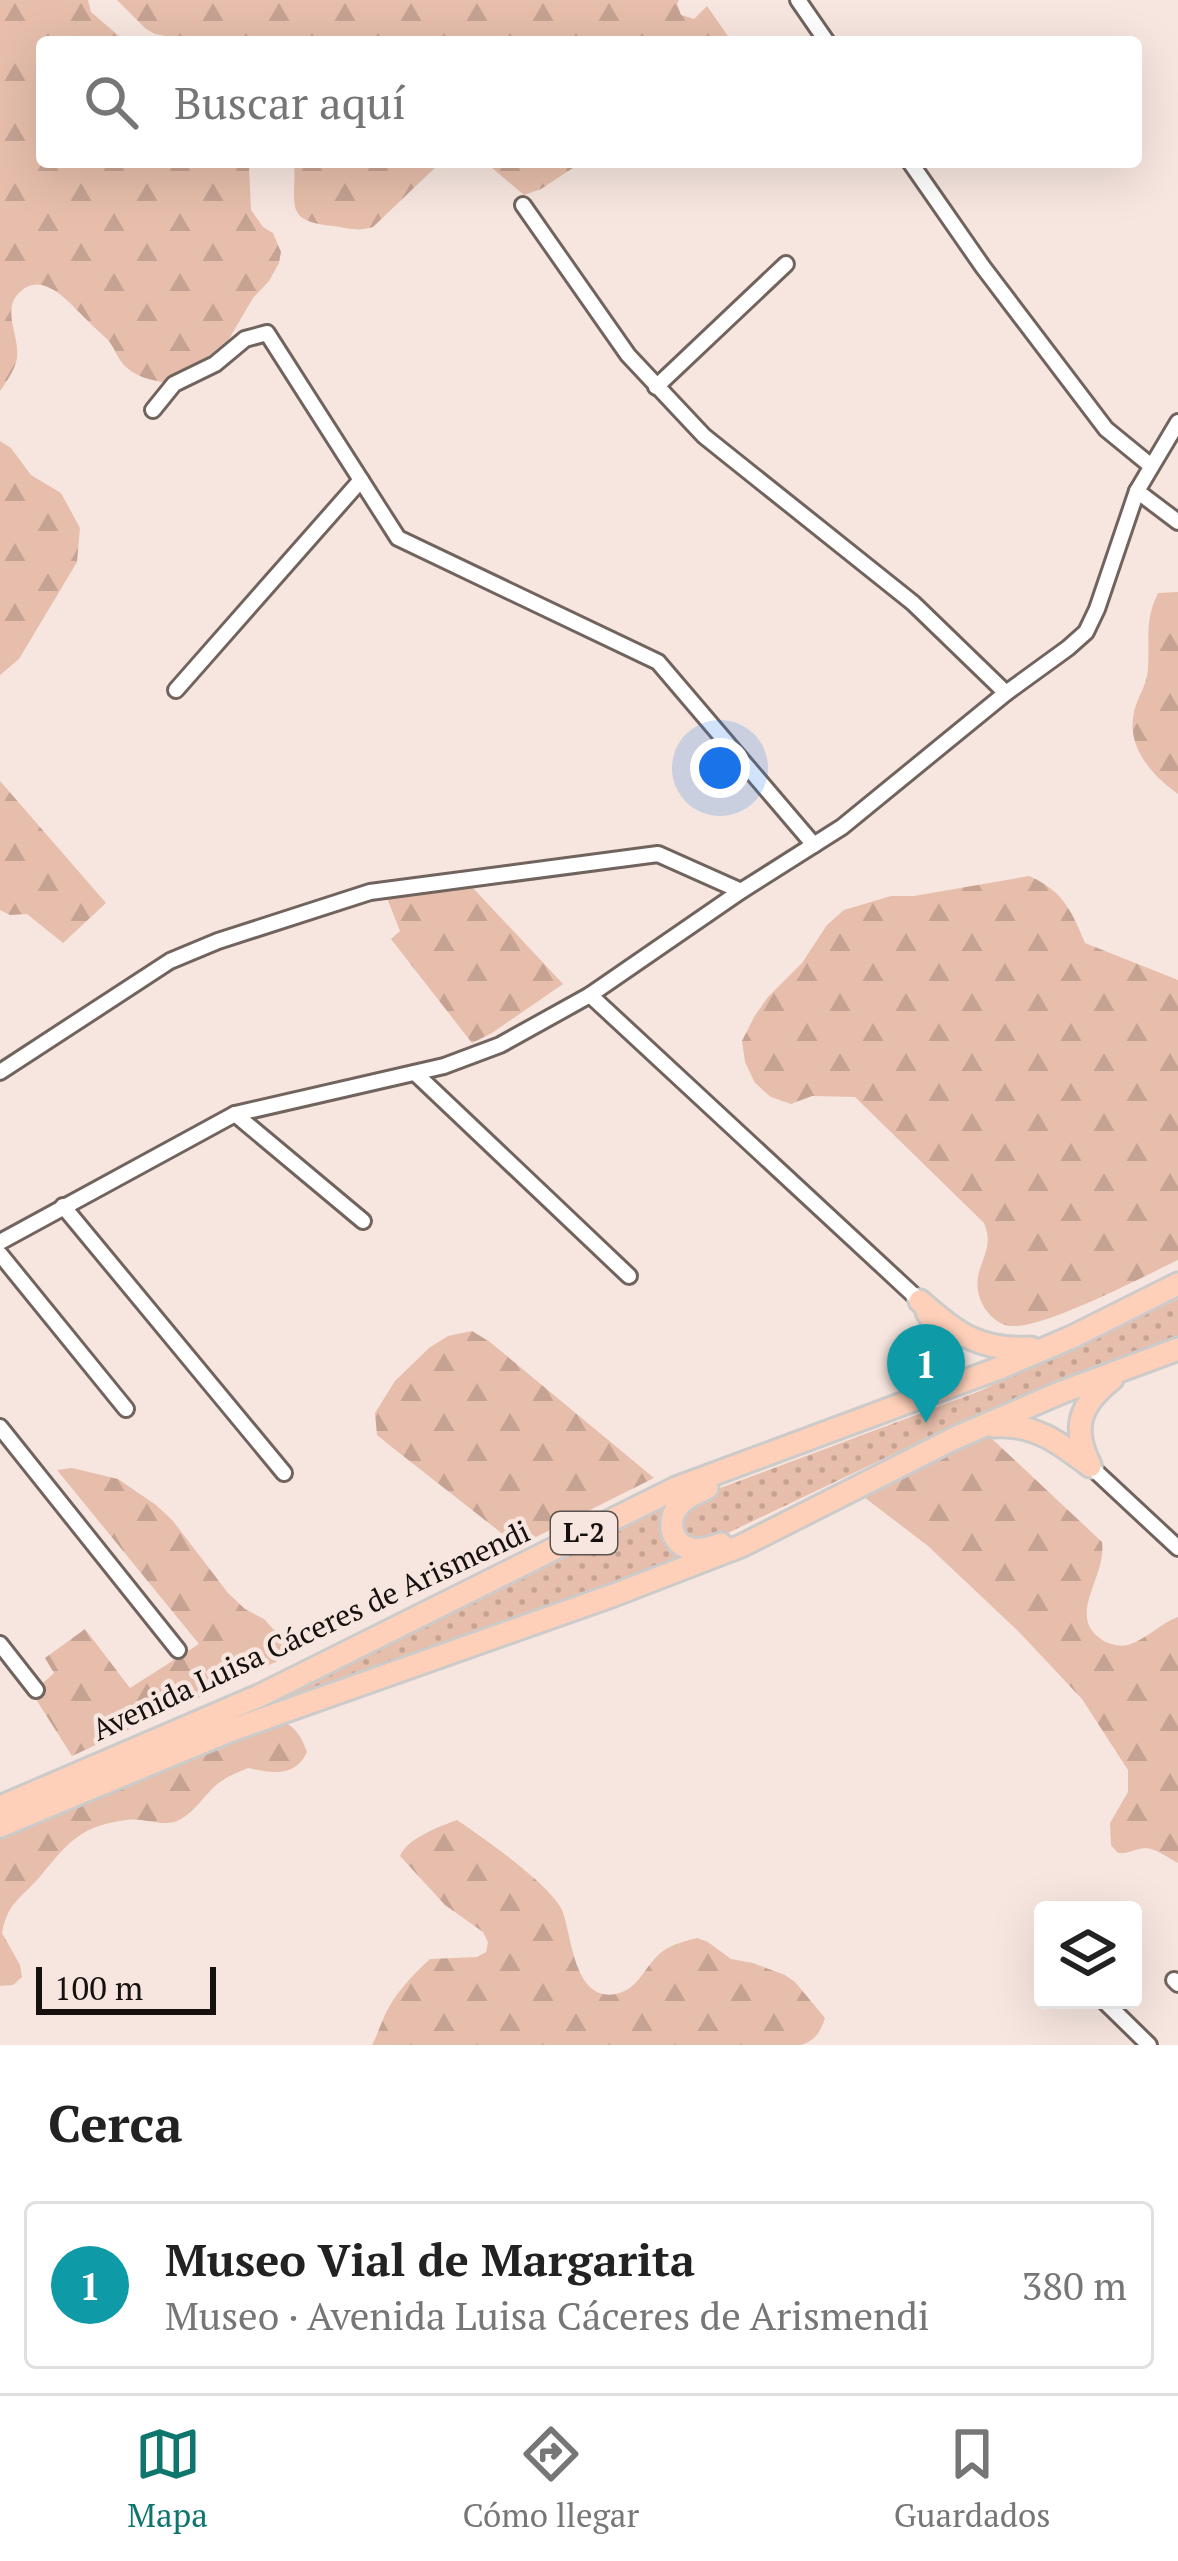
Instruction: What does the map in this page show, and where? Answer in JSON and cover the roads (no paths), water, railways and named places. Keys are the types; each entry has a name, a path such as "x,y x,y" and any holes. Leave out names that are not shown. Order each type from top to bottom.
{"main road":[{"name":"Avenida Luisa Cáceres de Arismendi","path":"0,1807 261,1695 676,1488 1050,1347 1178,1285"},
{"path":"920,1301 982,1345 1050,1347"},
{"path":"908,1402 930,1383 943,1363 939,1334 920,1301"},
{"name":"Avenida Luisa Cáceres de Arismendi","path":"0,1826 229,1731 741,1546 980,1426 1178,1349"},
{"path":"1090,1466 1081,1448 1081,1418 1094,1394 1127,1367"},
{"path":"836,1498 702,1549 683,1546 670,1523 692,1495 866,1417"},
{"path":"980,1426 1007,1425 1039,1432 1090,1466"}],"street":[{"path":"798,0 823,36"},
{"path":"914,168 983,268 1106,429 1150,465"},
{"path":"523,205 628,355 704,436 913,603 1006,693"},
{"path":"656,387 785,263"},
{"path":"153,410 175,384 215,364 245,339 267,333 398,538 658,662 814,845"},
{"path":"0,1242 235,1114 415,1073 500,1045 590,995 842,827 1085,632 1097,610 1137,490 1178,422"},
{"path":"176,690 361,480"},
{"path":"1137,490 1178,522"},
{"path":"0,1072 170,961 370,892 658,854 741,892"},
{"path":"590,995 920,1301"},
{"path":"415,1073 629,1276"},
{"path":"235,1114 363,1221"},
{"path":"63,1206 284,1473"},
{"path":"0,1254 126,1409"},
{"path":"0,1427 178,1650"},
{"path":"1090,1466 1178,1548"},
{"path":"0,1644 37,1690"},
{"path":"1112,2009 1149,2045"}],"place":[{"name":"Museo Vial de Margarita","path":"926,1423"}]}
